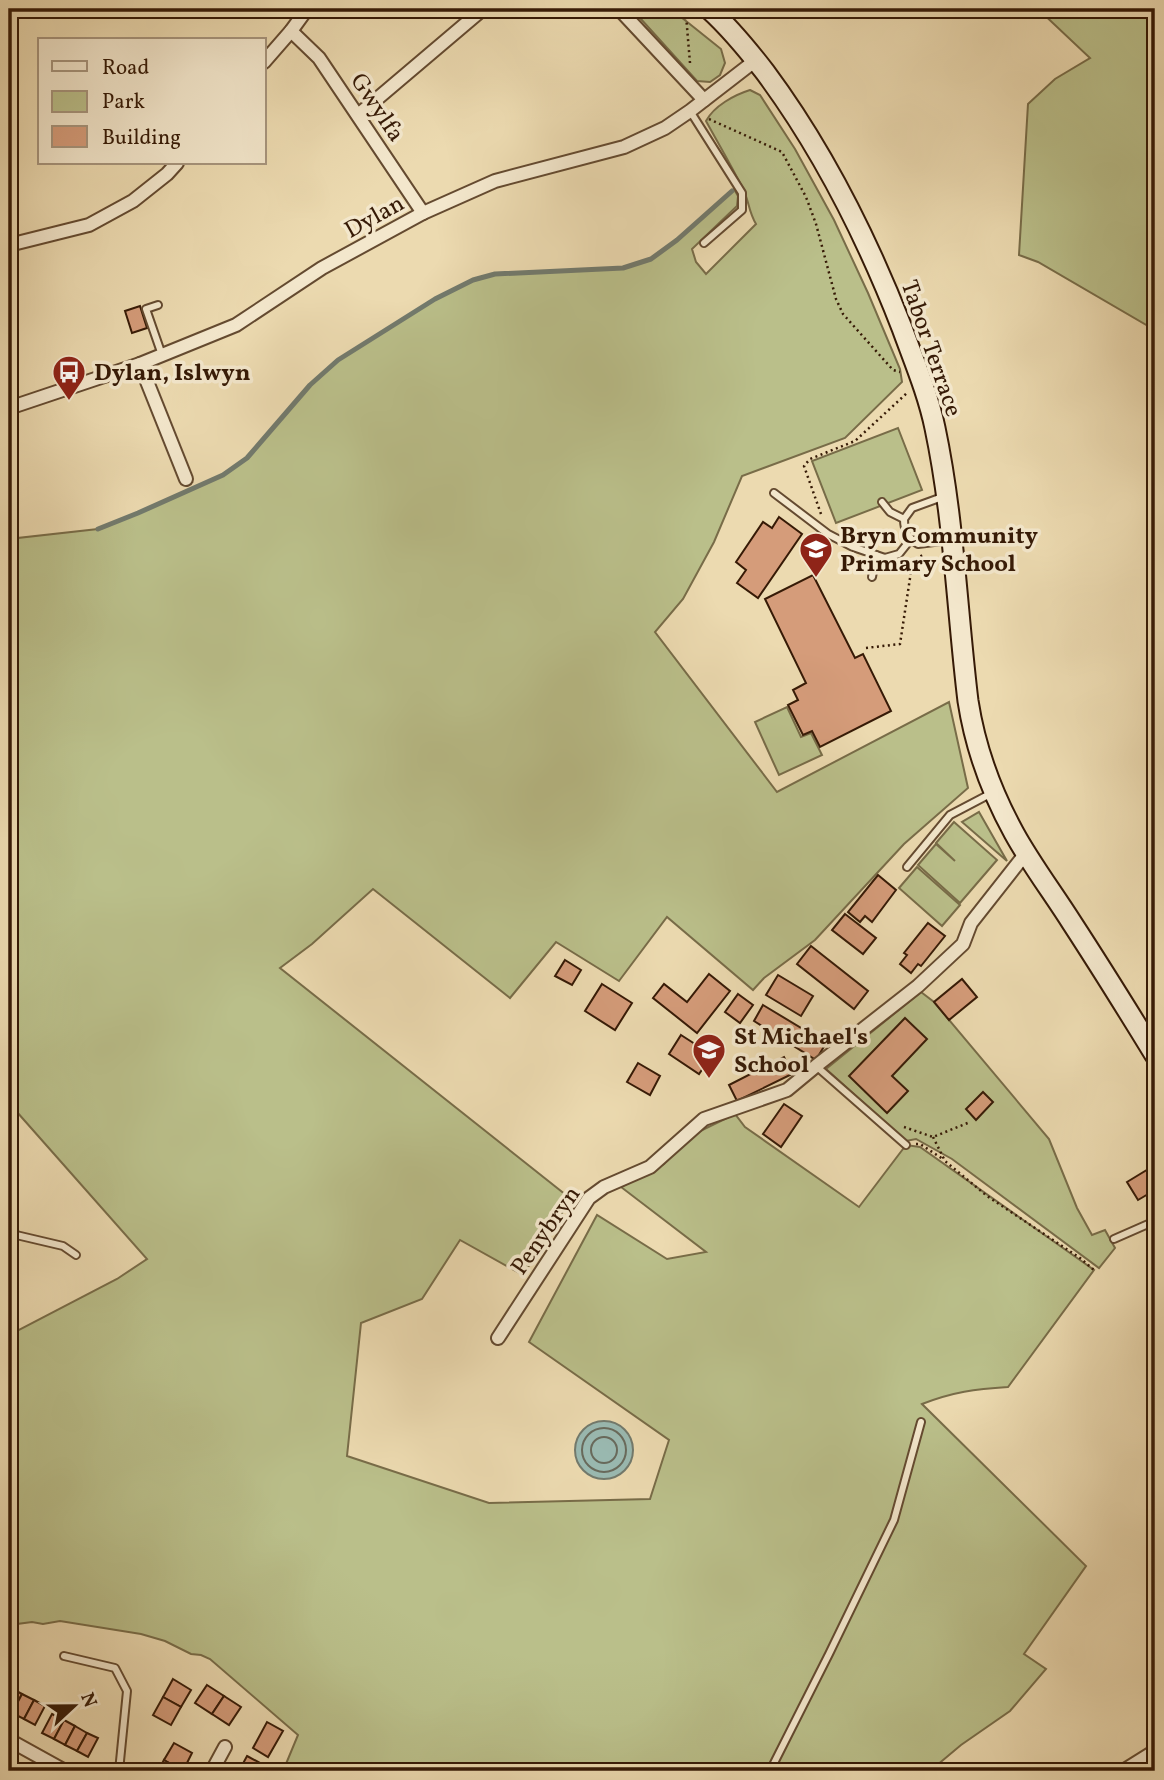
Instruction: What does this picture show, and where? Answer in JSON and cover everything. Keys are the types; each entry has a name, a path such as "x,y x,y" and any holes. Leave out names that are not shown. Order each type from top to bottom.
{"main road":[{"name":"Tabor Terrace","path":"709,9 756,61 782,95 823,159 882,277 921,379 935,427 946,495 961,648 972,726 995,792 1026,853 1155,1055"}],"street":[{"path":"266,60 307,9"},
{"path":"358,115 483,9"},
{"path":"619,9 704,100"},
{"name":"Gwylfa","path":"291,31 319,58 424,213"},
{"name":"Dylan","path":"9,408 140,364 236,325 322,268 424,213 495,181 624,147 665,128 756,61"},
{"path":"9,245 89,225 134,201 176,164"},
{"path":"140,364 186,479"},
{"name":"Penybryn","path":"498,1338 589,1198 604,1186 650,1167 704,1119 786,1090 817,1066 918,986 963,944 971,923 1026,853"},
{"path":"9,1740 65,1771"},
{"path":"212,1771 225,1747"},
{"path":"1124,1771 1155,1751"}],"lane":[{"path":"690,111 742,193 742,210 704,243"},
{"path":"158,305 146,309 162,355"},
{"path":"774,493 819,527 853,547 876,555 885,558 899,554 911,540"},
{"path":"946,495 912,508 904,519 904,530 911,540 918,544 951,540"},
{"path":"882,502 890,512 904,519"},
{"path":"872,577 876,555"},
{"path":"907,867 950,815 995,792"},
{"path":"817,1066 906,1145"},
{"path":"1114,1239 1155,1221"},
{"path":"10,1232 63,1246 76,1255"},
{"path":"770,1771 894,1520 921,1422"},
{"path":"64,1656 116,1668 127,1692 119,1771"}],"path":[{"path":"686,81 691,64 685,15 691,9"},
{"path":"690,111 782,152 806,197 836,299 843,314 894,370 921,379 855,440 810,459 804,466 822,519 819,527"},
{"path":"866,649 900,644 912,565 916,559 951,540"},
{"path":"896,1124 933,1137 970,1122"},
{"path":"933,1137 945,1161"},
{"path":"906,1145 920,1144 987,1196 1094,1270"}],"green space":[{"path":"646,9 671,9 721,49 725,63 720,75 710,82 697,81 640,18"},
{"path":"1038,9 1155,9 1155,330 1038,262 1019,255 1028,104 1055,79 1090,58"},
{"path":"750,90 760,95 795,149 834,220 900,369 902,382 845,438 742,476 714,542 683,599 655,632 777,792 949,702 968,788 904,844 815,940 764,978 753,990 667,917 619,981 556,942 510,998 373,889 312,944 280,968 571,1199 523,1275 460,1240 422,1299 361,1323 347,1456 489,1503 650,1499 669,1440 529,1342 597,1215 667,1259 706,1252 621,1187 664,1164 690,1136 735,1114 745,1127 859,1207 906,1145 920,1147 1094,1270 1008,1387 964,1392 922,1404 1086,1566 1024,1654 1046,1669 1010,1711 961,1745 930,1771 283,1771 298,1735 210,1659 141,1634 60,1621 9,1625 9,1335 117,1279 147,1259 9,1103 9,539 98,529 223,475 247,458 310,385 338,360 435,299 473,280 495,274 623,268 651,259 677,240 734,189 738,196 737,206 692,249 696,262 706,274 756,224 744,192 706,121 725,102"},
{"path":"898,428 922,490 836,523 812,461"},
{"path":"787,707 801,737 811,733 822,755 779,775 755,722"},
{"path":"979,812 1007,861 962,822"},
{"path":"954,822 997,860 960,903 918,865 936,844 955,861 936,843"},
{"path":"917,867 960,905 942,926 899,888"},
{"path":"921,992 934,1002 1049,1139 1077,1208 1092,1235 1105,1230 1115,1248 1099,1268 952,1159 916,1139 906,1141 826,1069"}],"water":[{"path":"598,1421 610,1421 625,1429 633,1444 633,1456 625,1471 610,1479 598,1479 583,1471 575,1456 575,1444 583,1429"}],"building":[{"path":"140,306 147,328 132,333 125,311"},
{"path":"779,517 802,534 758,598 737,583 746,570 736,562 763,522 772,528"},
{"path":"813,575 855,658 863,654 891,711 820,747 812,731 803,735 788,705 798,700 793,690 806,683 765,599"},
{"path":"878,875 896,890 872,922 865,916 860,922 848,912"},
{"path":"845,914 876,938 863,954 832,930"},
{"path":"928,923 945,936 921,966 918,964 911,973 900,964 907,955 904,953"},
{"path":"811,946 868,991 854,1009 797,964"},
{"path":"565,960 581,970 572,985 555,976"},
{"path":"709,974 730,991 697,1033 653,998 664,984 687,1002"},
{"path":"778,975 813,996 801,1016 766,995"},
{"path":"962,979 977,997 949,1020 934,1002"},
{"path":"602,984 632,1003 615,1030 585,1011"},
{"path":"738,994 753,1005 740,1023 725,1012"},
{"path":"763,1005 826,1043 816,1060 754,1021"},
{"path":"905,1018 927,1039 892,1076 908,1091 887,1113 849,1076"},
{"path":"681,1035 712,1055 699,1074 669,1054"},
{"path":"784,1057 792,1074 737,1101 729,1085"},
{"path":"638,1063 660,1076 650,1095 627,1082"},
{"path":"983,1092 993,1102 976,1120 966,1109"},
{"path":"784,1104 802,1116 781,1147 763,1134"},
{"path":"1155,1165 1155,1190 1138,1200 1127,1182"},
{"path":"173,1679 191,1690 181,1707 163,1697"},
{"path":"207,1685 224,1696 212,1714 195,1703"},
{"path":"11,1688 22,1694 12,1713 9,1711"},
{"path":"22,1694 34,1700 24,1719 12,1713"},
{"path":"224,1696 241,1707 229,1725 212,1714"},
{"path":"163,1697 181,1707 171,1725 153,1715"},
{"path":"34,1700 45,1706 35,1725 24,1719"},
{"path":"52,1714 64,1720 54,1739 42,1733"},
{"path":"64,1720 75,1726 65,1745 54,1739"},
{"path":"267,1722 283,1731 268,1757 253,1748"},
{"path":"75,1726 87,1733 77,1751 65,1745"},
{"path":"87,1733 98,1738 88,1757 77,1751"},
{"path":"174,1743 192,1753 183,1771 164,1760"},
{"path":"247,1756 264,1765 260,1771 239,1771"},
{"path":"164,1760 183,1771 158,1771"}],"waterway":[{"path":"98,529 223,475 247,458 310,385 338,360 435,299 473,280 495,274 623,268 651,259 677,240 732,191"}],"place":[{"name":"Dylan, Islwyn","path":"69,402"},
{"name":"Bryn Community Primary School","path":"816,579"},
{"name":"St Michael's School","path":"709,1080"}]}
